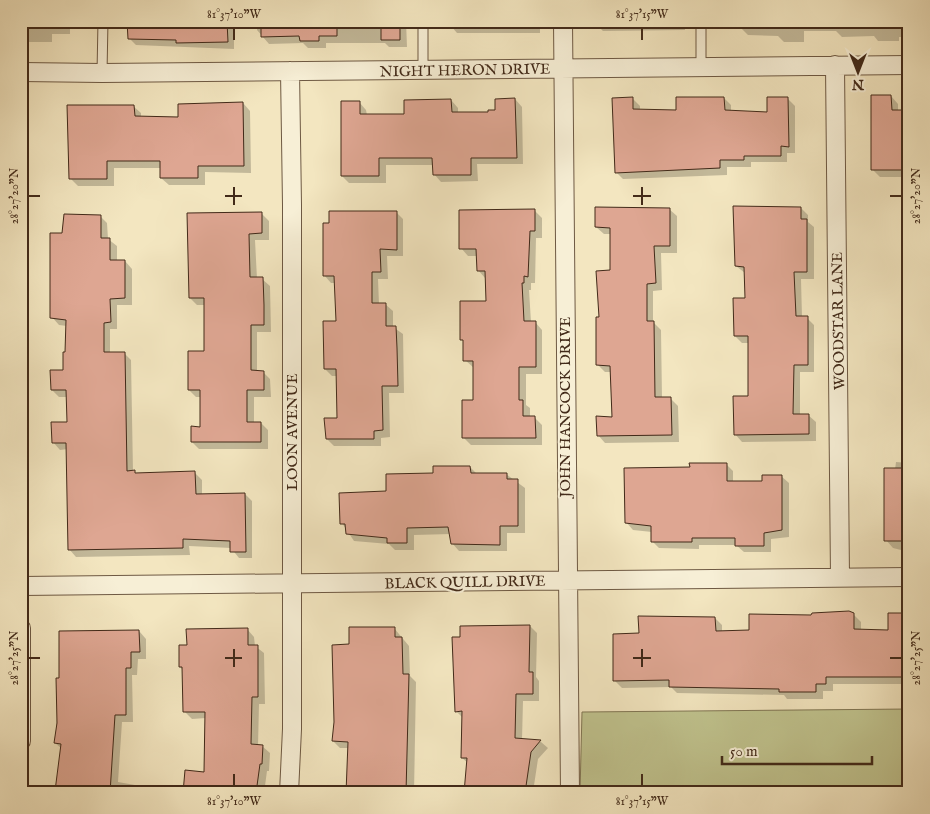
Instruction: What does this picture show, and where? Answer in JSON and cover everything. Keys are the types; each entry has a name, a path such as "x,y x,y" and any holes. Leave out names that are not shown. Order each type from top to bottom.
{"street":[{"name":"JOHN HANCOCK DRIVE","path":"562,21 570,793"},
{"name":"WOODSTAR LANE","path":"835,65 840,578"},
{"name":"NIGHT HERON DRIVE","path":"21,72 423,71 909,65"},
{"name":"LOON AVENUE","path":"289,793 292,729 292,205 290,71"},
{"name":"BLACK QUILL DRIVE","path":"21,586 292,585 909,577"},
{"path":"21,628 21,741"}],"lane":[{"path":"102,73 103,21"},
{"path":"423,21 423,71"},
{"path":"701,21 701,67"}],"green space":[{"path":"909,709 909,793 580,793 582,712"}],"building":[{"path":"127,21 227,21 228,42 176,43 176,40 128,39"},
{"path":"261,21 337,21 337,36 319,36 319,41 300,41 299,36 261,37"},
{"path":"381,21 400,21 400,40 381,40"},
{"path":"871,95 891,95 892,110 909,110 909,170 871,170"},
{"path":"633,97 633,109 676,110 676,97 724,97 725,110 767,112 767,97 788,97 789,147 781,146 781,156 744,156 744,160 720,160 720,168 615,173 612,98"},
{"path":"515,98 517,158 471,158 471,175 433,175 432,158 379,158 379,176 341,176 341,101 360,101 360,114 404,114 404,100 451,99 452,112 488,112 488,110 495,110 495,99"},
{"path":"243,102 244,166 198,166 198,178 160,178 160,161 107,161 107,179 69,179 67,105 134,105 135,116 178,117 178,104"},
{"path":"733,206 801,207 801,219 807,219 807,272 794,272 796,316 808,316 808,365 794,365 793,414 809,414 809,434 734,435 733,396 748,396 748,336 734,336 733,298 745,298 744,267 735,266"},
{"path":"595,207 670,208 670,246 654,246 656,283 647,284 647,321 654,321 655,397 671,397 672,435 597,436 596,416 612,417 610,366 596,365 596,317 599,317 596,271 610,270 610,228 595,227"},
{"path":"535,209 535,231 530,231 528,277 524,276 524,283 522,283 524,321 536,321 536,367 519,367 519,400 523,400 523,416 535,416 536,438 462,438 462,400 473,400 473,361 463,361 463,340 460,340 460,301 486,301 485,271 477,271 476,249 459,249 459,210"},
{"path":"329,211 397,211 397,250 380,249 381,272 372,272 372,303 386,303 386,326 396,326 398,386 382,386 383,430 374,431 374,439 326,439 324,418 337,418 336,369 324,369 323,321 336,321 334,276 323,276 323,223 329,223"},
{"path":"262,212 262,233 249,234 250,277 263,277 264,305 264,325 251,325 251,370 264,371 264,390 247,390 247,422 261,422 261,442 191,442 191,426 200,427 200,390 188,390 188,351 204,351 204,298 189,298 187,213"},
{"path":"64,214 101,215 101,238 110,238 110,260 125,260 125,298 110,299 111,322 104,323 104,352 125,352 127,471 135,470 135,473 195,471 196,494 245,493 246,552 230,552 230,541 183,539 183,548 68,550 66,443 52,443 51,422 67,422 66,390 51,390 50,370 63,370 63,352 65,352 66,320 50,318 50,233 62,233"},
{"path":"689,463 727,463 727,481 762,481 762,475 782,475 782,530 764,533 764,546 735,546 735,538 692,538 692,542 651,542 651,526 625,523 624,468 690,467"},
{"path":"433,466 470,466 471,473 507,473 507,479 518,479 518,526 500,526 500,545 451,544 448,527 407,528 407,543 387,543 387,538 346,534 345,524 340,524 339,493 386,491 386,474 433,473"},
{"path":"884,468 909,468 909,541 884,541"},
{"path":"849,611 854,613 854,629 888,630 888,613 909,613 909,677 826,677 826,684 816,684 816,692 779,692 779,689 669,687 669,680 613,681 613,634 639,633 638,616 715,617 716,631 749,630 749,614 811,615 812,613"},
{"path":"530,625 529,672 533,672 533,694 516,694 515,738 541,740 531,752 525,793 464,793 467,758 461,758 462,711 455,712 452,637 460,637 460,626"},
{"path":"349,627 395,627 395,637 402,637 403,674 409,674 406,793 346,793 348,742 332,741 334,722 332,645 349,644"},
{"path":"248,628 248,645 258,645 258,697 252,697 251,744 263,745 262,764 260,764 256,793 183,793 185,770 204,772 205,712 183,712 182,667 179,667 179,645 187,645 186,629"},
{"path":"139,630 140,652 131,652 131,668 126,668 126,715 115,715 110,793 55,791 61,744 54,743 57,723 56,678 59,678 59,631"}]}
